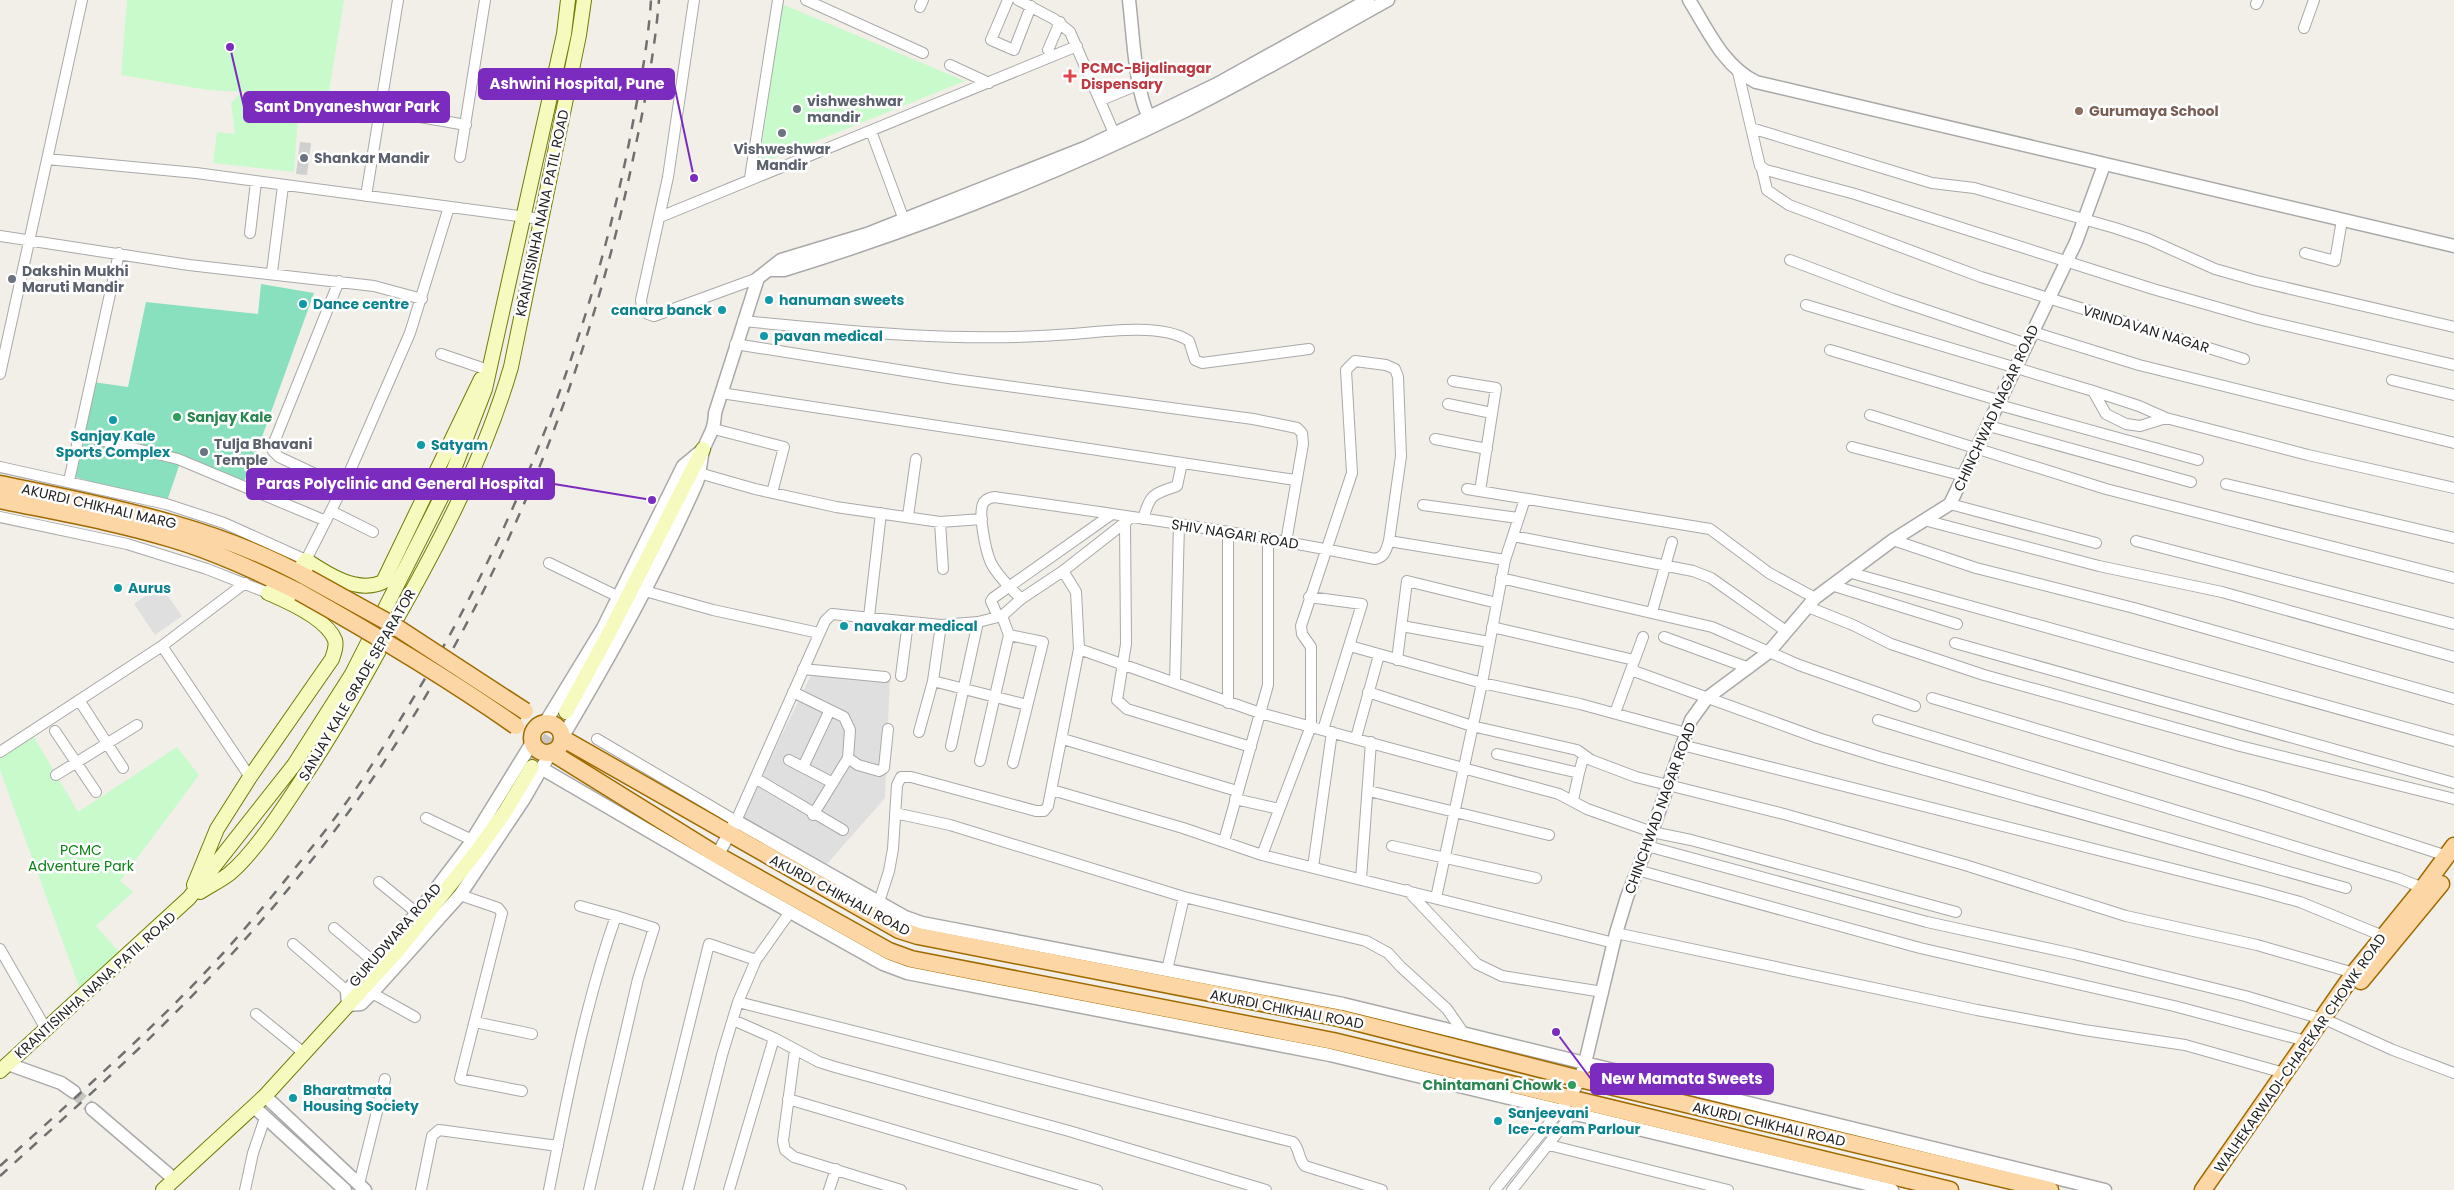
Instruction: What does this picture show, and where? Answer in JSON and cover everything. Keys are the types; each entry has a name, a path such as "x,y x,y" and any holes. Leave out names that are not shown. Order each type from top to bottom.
{"main road":[{"name":"KRANTISINHA NANA PATIL ROAD","path":"490,367 564,34 568,0"},
{"name":"KRANTISINHA NANA PATIL ROAD","path":"511,367 580,36 584,0"},
{"name":"SANJAY KALE GRADE SEPARATOR","path":"189,898 294,765 352,674 449,482 485,389 490,367"},
{"path":"304,570 352,584 370,587 383,582 480,381 490,367"},
{"name":"SANJAY KALE GRADE SEPARATOR","path":"189,898 229,874 246,856 287,804 323,747 444,532 466,488 503,393 511,367"},
{"path":"485,389 503,393"},
{"path":"566,712 611,629 703,449"},
{"name":"AKURDI CHIKHALI MARG","path":"0,484 135,512 178,524 304,570 546,723"},
{"name":"AKURDI CHIKHALI MARG","path":"0,500 132,527 213,553 271,586 299,592 384,640 533,739"},
{"path":"189,898 217,829 250,777 332,659 336,650 336,641 324,626 292,604 271,586"},
{"path":"546,723 555,725 562,738 559,747 552,752 542,752 533,739 537,728 546,723"},
{"name":"AKURDI CHIKHALI ROAD","path":"562,738 732,828 899,930 918,936 1340,1018 1585,1080 2050,1190"},
{"name":"AKURDI CHIKHALI ROAD","path":"552,752 714,861 889,951 911,959 1334,1041 1571,1106 1950,1190"},
{"path":"163,1190 265,1096 400,948 453,882 537,767"},
{"name":"WALHEKARWADI-CHAPEKAR CHOWK ROAD","path":"2215,1190 2326,1021 2354,973 2382,936 2453,853"},
{"name":"WALHEKARWADI-CHAPEKAR CHOWK ROAD","path":"2203,1190 2306,1041 2326,1021 2453,853"},
{"name":"KRANTISINHA NANA PATIL ROAD","path":"4,1067 189,898"}],"street":[{"path":"0,374 82,0"},
{"path":"366,196 398,0"},
{"path":"460,157 485,0"},
{"path":"694,0 668,177 641,300 642,310 648,315 654,316 758,278 781,260 904,220 1087,146 1116,138"},
{"path":"750,178 778,0"},
{"path":"806,0 923,53"},
{"path":"1008,0 991,40 1014,50 1031,6"},
{"path":"1018,0 1060,22 1070,32 1116,138"},
{"path":"1129,0 1140,84 1151,121"},
{"path":"770,270 784,270 870,243 1116,138 1151,121 1368,0"},
{"path":"1151,121 1221,92 1388,0"},
{"path":"1689,0 1721,51 1738,72 1768,85 2454,246"},
{"path":"2304,28 2314,0"},
{"path":"1048,50 1060,22"},
{"path":"660,217 750,178 871,131 1077,46"},
{"path":"950,65 989,83"},
{"name":"VRINDAVAN NAGAR","path":"1738,72 1767,190 1789,205 1894,245 2048,299 2244,359"},
{"path":"1100,100 1140,84"},
{"path":"380,110 466,125"},
{"path":"1752,128 1932,183 1974,188 2084,219 2148,239 2215,269 2257,281 2454,327"},
{"path":"871,131 904,220"},
{"path":"47,159 196,173 449,208 541,218"},
{"name":"CHINCHWAD NAGAR ROAD","path":"1571,1106 1585,1080 1585,1063 1615,938 1686,733 1697,709 1707,698 1769,652 1786,630 1831,585 1893,540 1950,504 2066,262 2104,165"},
{"path":"1762,169 1964,227 2066,262 2258,320 2454,365"},
{"path":"250,233 256,182"},
{"path":"272,272 283,186"},
{"path":"0,467 139,496 183,509 224,523 304,570 343,487 410,333 449,208"},
{"path":"2305,253 2334,261 2342,220"},
{"path":"0,236 189,264 339,281 398,291 422,298"},
{"path":"69,481 119,253"},
{"path":"1790,260 1893,299 2027,344"},
{"path":"562,738 615,649 645,591 699,473 703,449 714,429 714,413 758,278"},
{"path":"339,281 273,445 273,451 279,457 343,487"},
{"path":"1806,305 2093,391 2139,406 2166,418 2308,455 2454,488"},
{"path":"743,321 962,338 1022,338 1108,331 1172,333 1189,341 1195,360 1202,363 1309,349"},
{"path":"2033,332 2148,367 2454,443"},
{"path":"736,344 955,379 1253,420 1297,428 1302,434 1303,444 1295,480 1286,542"},
{"path":"1830,350 2000,403 2198,460"},
{"path":"441,354 490,367"},
{"path":"1262,855 1311,726 1311,647 1302,634 1301,626 1309,597 1352,474 1345,377 1346,370 1355,361 1386,366 1394,369 1398,376 1401,456 1389,541 1505,560"},
{"path":"2392,380 2454,395"},
{"path":"1453,381 1496,388 1480,491"},
{"path":"2093,391 2106,414 2121,422 2140,426 2166,418"},
{"path":"720,393 1295,480"},
{"path":"1448,404 1492,412"},
{"path":"1870,415 2106,489 2454,578"},
{"path":"1989,426 2191,482"},
{"path":"714,429 784,447 772,493"},
{"path":"79,435 178,460 326,521"},
{"path":"1435,440 1487,449"},
{"path":"1852,447 1964,476"},
{"path":"546,723 603,628 683,466 703,449"},
{"path":"908,516 916,459"},
{"path":"1143,519 1149,500 1154,494 1177,486 1182,463"},
{"path":"699,473 836,508 908,516 940,522 982,519 985,544 991,562 1002,580 1021,599"},
{"path":"379,475 425,497"},
{"path":"2226,484 2454,538"},
{"path":"1467,489 1710,529 1812,602 1846,622 1892,644 1984,676 2240,746 2454,799"},
{"name":"SHIV NAGARI ROAD","path":"982,519 984,501 994,497 1112,514 1129,520 1143,519 1179,524 1375,559 1384,554 1389,541"},
{"path":"1436,898 1482,683 1505,560 1525,498"},
{"path":"1950,504 2096,543"},
{"path":"1423,505 1518,518"},
{"path":"331,511 373,532"},
{"path":"869,617 881,513"},
{"path":"980,761 1009,635 991,600 1112,514"},
{"path":"0,517 128,544 168,555 245,584 271,586"},
{"path":"714,861 732,828 819,633 825,621 832,614 942,625 978,622 1000,617 1021,599 1063,571 1129,520"},
{"path":"1129,520 1126,644 1124,664 1117,694 1120,705 1251,747"},
{"path":"1924,520 2098,566 2222,592 2454,657"},
{"path":"940,522 943,570"},
{"path":"1175,682 1179,524"},
{"path":"1228,532 1228,703"},
{"path":"1513,536 1665,565 1711,578 1786,630"},
{"path":"1224,841 1268,685 1270,667 1268,539"},
{"path":"1893,540 1976,568 2134,608 2454,699"},
{"path":"2136,541 2454,624"},
{"path":"1652,612 1672,542"},
{"path":"548,563 619,596"},
{"path":"879,902 889,871 898,780 905,776 1036,811 1044,811 1048,806 1063,739 1079,649 1076,592 1063,571"},
{"path":"1848,572 2454,741"},
{"path":"1501,578 1712,626 1815,671 1914,706"},
{"path":"1397,660 1407,581 1497,603"},
{"path":"0,752 162,646 245,584"},
{"path":"1831,585 1957,624"},
{"path":"645,591 713,610 819,633"},
{"path":"1309,597 1362,604 1327,731 1313,867"},
{"path":"901,676 908,622"},
{"path":"951,746 965,689 978,622"},
{"path":"919,732 933,681 942,625"},
{"path":"1402,626 1489,642"},
{"path":"1492,627 1632,665 1707,698 1818,738 1879,757 2346,888"},
{"path":"1009,635 1043,642 1014,763"},
{"path":"1615,713 1644,637"},
{"path":"1664,637 1749,668"},
{"path":"1955,643 2454,783"},
{"path":"162,646 250,777"},
{"path":"1350,646 1482,683 1615,713 1686,733"},
{"path":"1079,649 1260,713 1518,782 1573,800 1586,809 1652,832 1691,840 1956,912"},
{"path":"1356,738 1379,655"},
{"path":"803,669 885,677"},
{"path":"933,681 1027,705"},
{"path":"793,692 844,717 850,730 848,758 813,814"},
{"path":"1368,692 1472,726 1577,750 1612,770 1965,865 2126,916 2257,945 2354,973"},
{"path":"1932,698 2453,853"},
{"path":"79,700 123,768"},
{"path":"803,767 830,710"},
{"path":"1878,720 2087,782 2398,878 2423,888"},
{"path":"56,775 106,742 137,725"},
{"path":"848,758 858,766 879,770 884,768 888,729"},
{"path":"55,731 96,792"},
{"name":"GURUDWARA ROAD","path":"533,739 472,840 417,913 346,991 348,1006 361,1004 460,895 524,799 537,767 552,752"},
{"path":"597,739 732,828 905,917 935,926 1343,1004 2106,1190"},
{"path":"1063,739 1280,809"},
{"path":"1361,879 1369,791 1371,742"},
{"path":"1682,746 2284,898 2335,915 2382,936"},
{"path":"1497,754 1580,773"},
{"path":"1573,800 1584,755"},
{"path":"789,760 833,783"},
{"path":"537,767 714,861 790,912 883,964 915,975 1330,1055 1571,1106 1892,1190"},
{"path":"755,778 843,830"},
{"path":"1052,790 1224,841 1262,855 1407,890 1545,928 1615,938 2084,1030 2184,1045 2284,1073"},
{"path":"1369,791 1549,835"},
{"path":"895,813 950,825 1184,897 1377,946 1388,952 1401,967 1447,1009 1465,1035"},
{"path":"426,818 472,840"},
{"path":"1392,846 1536,878"},
{"path":"1647,846 1939,924 2074,954 2245,996 2326,1021 2393,1050 2454,1073"},
{"path":"1637,870 1920,948 2174,1006 2306,1041"},
{"path":"379,882 417,913"},
{"path":"1407,890 1466,953 1488,970 1502,976 1603,992"},
{"path":"460,895 498,908 502,913 460,1079 522,1091"},
{"path":"1167,970 1184,897"},
{"path":"580,906 654,928 638,978 588,1190"},
{"path":"1939,924 1942,908"},
{"path":"688,1190 738,1002 756,960 790,912"},
{"path":"549,1190 601,960 616,916"},
{"path":"334,928 373,962"},
{"path":"293,944 346,991"},
{"path":"648,1190 709,944 756,960"},
{"path":"0,949 46,1029"},
{"path":"372,993 415,1017"},
{"path":"738,1002 1293,1142 1301,1162 1305,1166 1382,1190"},
{"path":"256,1014 304,1054"},
{"path":"733,1020 835,1067 1069,1132 1266,1190"},
{"path":"475,1022 532,1034"},
{"path":"729,1190 774,1038"},
{"path":"795,1050 783,1141 785,1150 794,1157 902,1190"},
{"path":"4,1067 61,1083 74,1092"},
{"path":"362,1187 386,1079"},
{"path":"265,1096 362,1187"},
{"path":"354,1098 379,1105"},
{"path":"788,1099 1098,1190"},
{"path":"1512,1190 1549,1145 1571,1106"},
{"path":"1496,1190 1571,1106"},
{"path":"254,1107 345,1190"},
{"path":"92,1109 174,1179"},
{"path":"245,1190 253,1154 265,1118"},
{"path":"421,1190 432,1136 439,1130 558,1146"},
{"path":"1549,1145 1728,1190"},
{"path":"829,1190 836,1169"}],"shaded area":[{"name":"Shankar Mandir","path":"300,142 311,143 307,175 296,174"},
{"path":"160,585 182,616 155,635 134,604"},
{"path":"815,667 890,675 885,798 827,864 740,821"}],"green space":[{"path":"127,0 344,0 328,97 208,90 121,75"},
{"path":"782,4 965,81 759,164"},
{"path":"239,95 299,104 294,172 213,163 217,132 235,134 231,103"},
{"name":"Sanjay Kale","path":"261,284 314,293 258,448 243,484 180,463 166,504 72,476 93,382 128,387 146,302 258,314"},
{"name":"PCMC Adventure Park","path":"30,730 78,812 177,747 199,775 120,881 133,892 96,926 120,953 80,989 0,770 0,751"}],"tunnel":[{"path":"532,767 566,712"},
{"path":"74,1092 92,1109"}],"railway":[{"path":"0,1166 110,1066 190,989 256,916 333,821 355,790 445,644 480,577 513,507 543,437 569,365 592,292 612,218 629,143 648,36 651,0"},
{"path":"0,1176 148,1040 211,977 252,932 329,838 384,762 435,681 481,596 522,509 558,419 589,328 615,236 636,144 650,72 659,0"}],"place":[{"name":"Sant Dnyaneshwar Park","path":"230,47"},
{"name":"PCMC-Bijalinagar Dispensary","path":"1070,76"},
{"name":"vishweshwar mandir","path":"797,109"},
{"name":"Gurumaya School","path":"2079,111"},
{"name":"Vishweshwar Mandir","path":"782,133"},
{"name":"Shankar Mandir","path":"304,158"},
{"name":"Ashwini Hospital, Pune","path":"694,178"},
{"name":"Dakshin Mukhi Maruti Mandir","path":"12,279"},
{"name":"hanuman sweets","path":"769,300"},
{"name":"Dance centre","path":"303,304"},
{"name":"canara banck","path":"722,310"},
{"name":"pavan medical","path":"764,336"},
{"name":"Sanjay Kale","path":"177,417"},
{"name":"Sanjay Kale Sports Complex","path":"113,420"},
{"name":"Satyam","path":"421,445"},
{"name":"Tulja Bhavani Temple","path":"204,452"},
{"name":"Paras Polyclinic and General Hospital","path":"652,500"},
{"name":"Aurus","path":"118,588"},
{"name":"navakar medical","path":"844,626"},
{"name":"New Mamata Sweets","path":"1556,1032"},
{"name":"Chintamani Chowk","path":"1572,1085"},
{"name":"Bharatmata Housing Society","path":"293,1098"},
{"name":"Sanjeevani Ice-cream Parlour","path":"1498,1121"}]}
